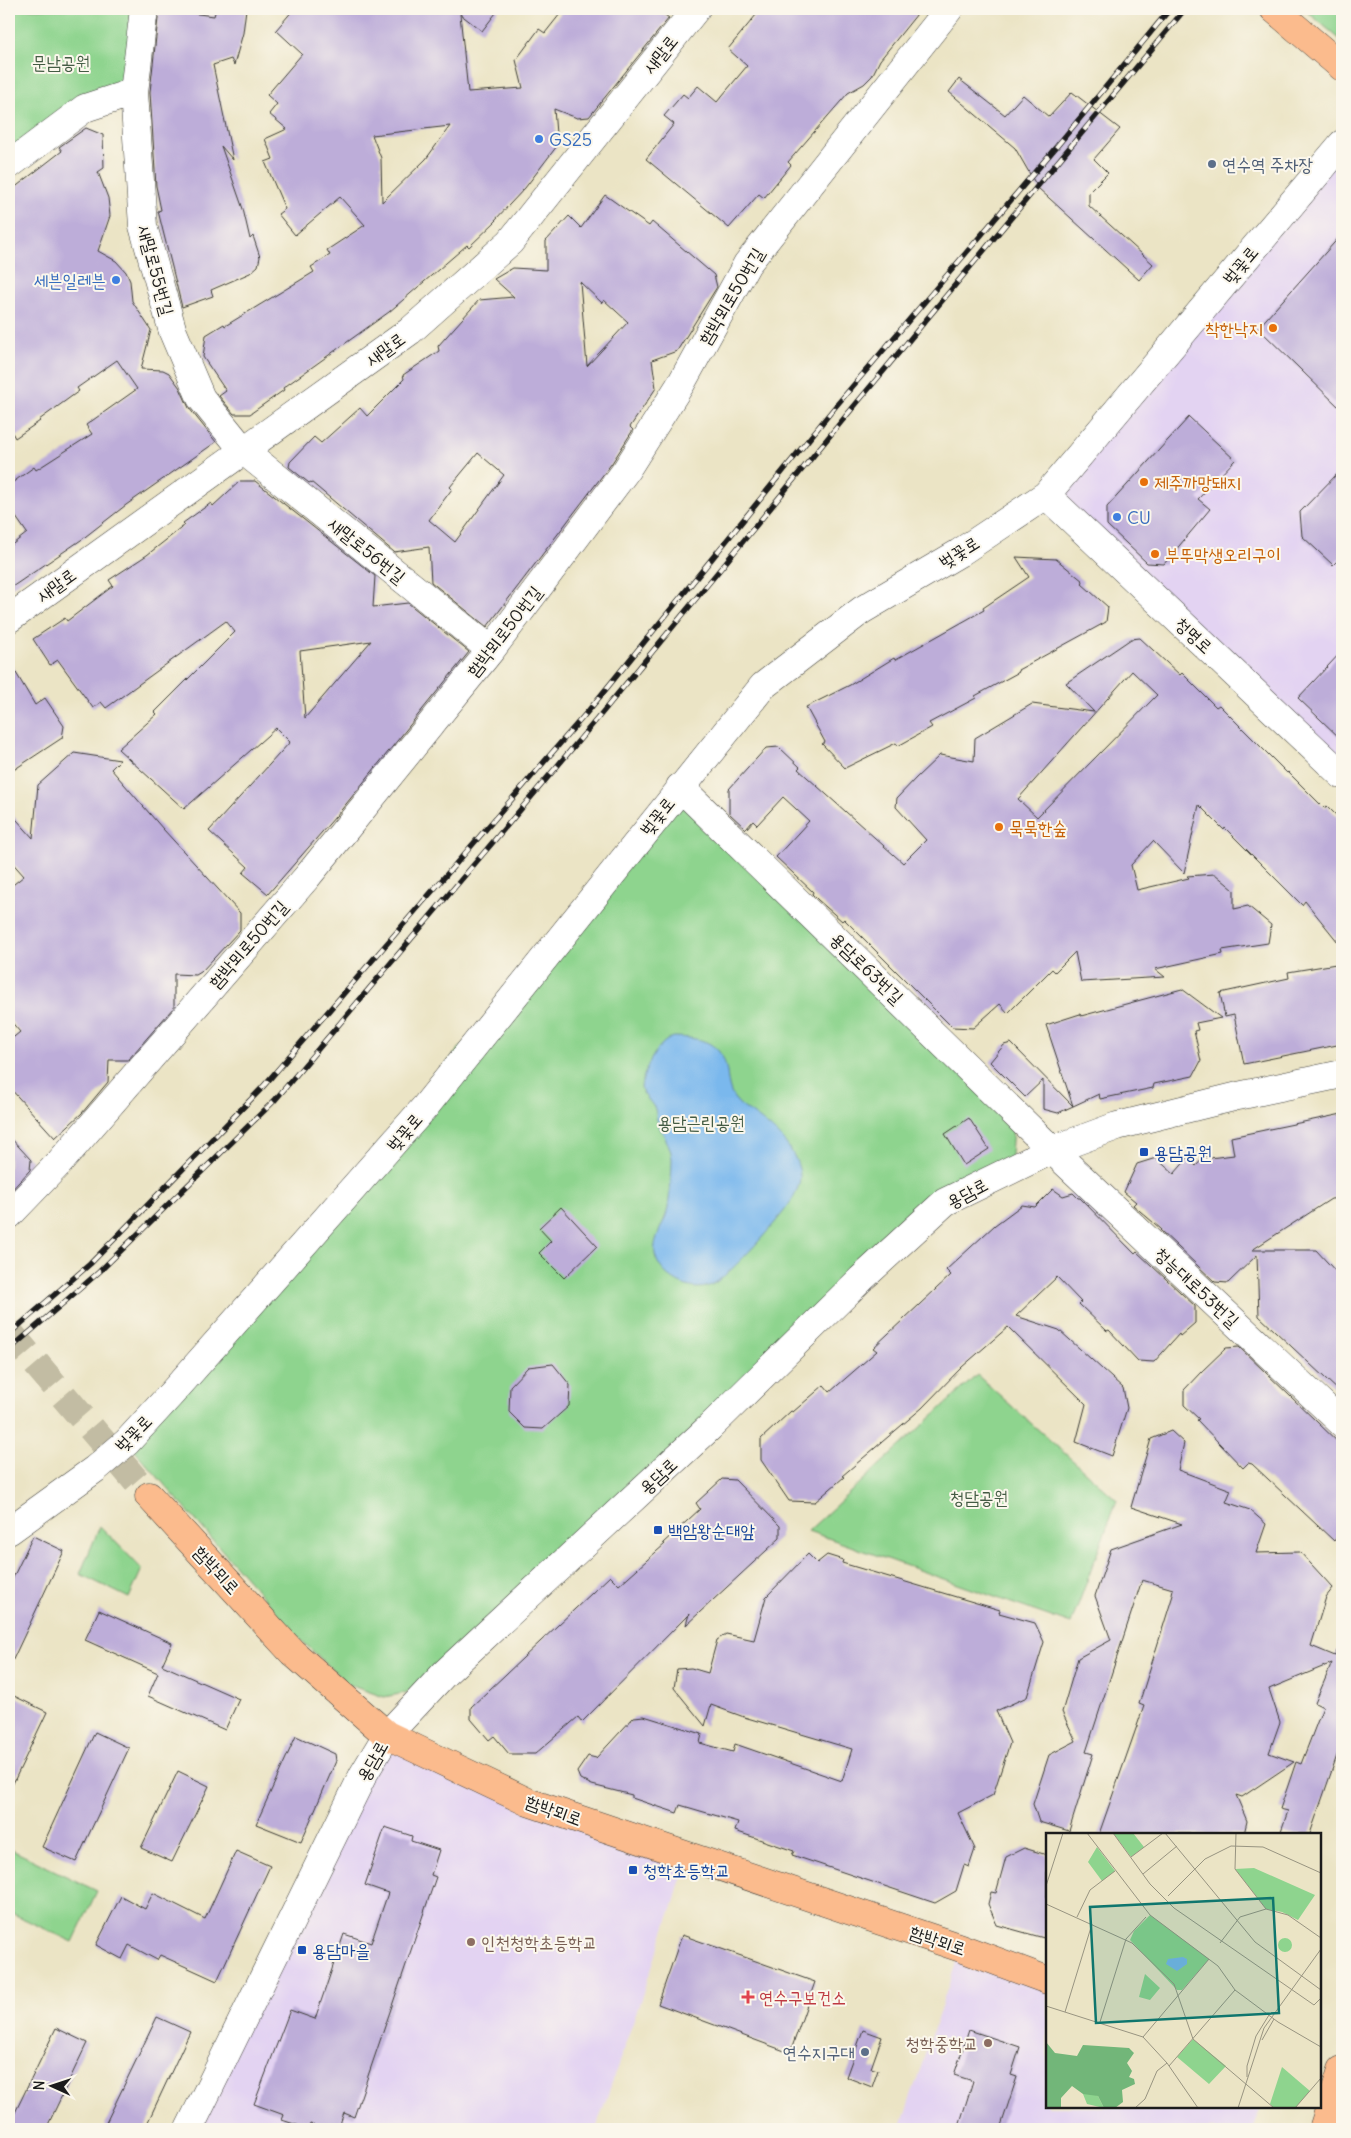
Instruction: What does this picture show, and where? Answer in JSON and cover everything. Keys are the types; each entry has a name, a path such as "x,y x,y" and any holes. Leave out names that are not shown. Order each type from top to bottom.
{"main road":[{"path":"1274,9 1342,67"},
{"name":"함박뫼로","path":"149,1496 292,1652 387,1735 528,1802 952,1945 1046,1980"},
{"path":"1322,2129 1333,2078"}],"street":[{"name":"새말로55번길","path":"144,9 134,92 143,226 173,332 201,398 244,450"},
{"name":"새말로","path":"9,619 410,331 510,242 696,9"},
{"name":"함박뫼로50번길","path":"9,1215 60,1162 307,877 490,650 625,472 682,382 747,264 949,9"},
{"path":"9,165 85,108 134,92"},
{"name":"벚꽃로","path":"9,1531 95,1469 127,1442 172,1393 425,1107 680,787 757,694 771,680 862,610 959,553 1046,495 1342,144"},
{"name":"새말로56번길","path":"244,450 490,650"},
{"name":"청명로","path":"1046,495 1342,775"},
{"name":"용담로63번길","path":"680,787 1052,1150"},
{"name":"용담로","path":"196,2127 363,1775 387,1735 446,1673 710,1427 861,1279 945,1202 1052,1150 1117,1126 1238,1096 1342,1074"},
{"name":"청능대로53번길","path":"1052,1150 1342,1423"}],"shaded area":[{"path":"1342,144 1342,781 1046,495"},
{"name":"인천청학초등학교","path":"387,1735 690,1856 596,2129 208,2129 192,2123"},
{"name":"청학중학교","path":"961,1948 1046,1980 1046,2108 1261,2108 1252,2129 900,2129"}],"green space":[{"name":"문남공원","path":"9,9 144,9 134,92 9,165"},
{"path":"1304,9 1342,9 1342,41"},
{"name":"용담근린공원","path":"680,787 1014,1112 1010,1170 954,1198 445,1673 405,1693 384,1697 349,1685 300,1639 127,1442"},
{"name":"청담공원","path":"977,1375 1117,1500 1071,1624 808,1531"},
{"path":"100,1526 142,1569 129,1598 80,1574"},
{"path":"10,1849 97,1891 73,1942 9,1912"}],"water":[{"path":"674,1037 701,1040 715,1048 724,1062 734,1098 781,1138 792,1152 800,1173 799,1184 793,1198 768,1231 719,1280 711,1285 695,1288 686,1286 671,1278 664,1272 656,1258 656,1239 668,1208 672,1159 670,1148 657,1120 655,1109 643,1093 641,1087 652,1057 662,1044"}],"building":[{"path":"159,9 214,16 216,9 246,9 243,33 234,65 231,59 213,65 233,160 221,146 243,209 250,239 253,236 260,257 258,266 250,273 211,290 213,296 182,307 158,211 161,210 156,186 150,92"},
{"path":"294,9 499,9 482,31 460,14 468,92 523,88 516,60 539,29 545,33 564,9 657,9 669,18 589,117 577,118 554,109 557,146 525,188 496,221 469,247 467,245 389,312 283,388 284,390 250,414 234,414 219,396 226,391 203,357 206,335 224,324 225,326 314,272 311,267 330,255 327,250 365,225 340,197 295,235 278,214 285,209 265,162 273,159 265,139 287,129 269,114 277,104 267,95 302,54 276,30","holes":["450,126 426,159 382,202 381,158 372,135"]},
{"path":"761,9 921,9 880,60 872,76 864,84 848,93 788,162 791,165 764,198 759,194 729,228 646,159 674,124 664,116 683,94 688,98 698,86 717,102 747,66 728,49"},
{"path":"959,79 1005,115 1023,95 1049,117 1072,92 1120,129 1094,159 1108,173 1089,192 1089,206 1153,264 1139,280 1038,188 1015,148 949,92"},
{"path":"86,128 103,135 104,168 98,172 108,198 110,216 98,251 116,261 126,272 130,281 132,301 151,330 141,369 163,370 169,373 180,388 189,408 216,442 126,505 81,540 9,589 9,547 27,533 9,507 9,485 34,467 36,470 92,434 86,425 137,389 117,360 77,388 79,391 15,438 9,427 9,192 62,151 59,147"},
{"path":"605,195 649,226 652,222 714,275 717,287 677,351 652,360 656,388 630,427 633,430 612,463 487,627 431,582 429,547 394,552 311,482 309,483 289,467 290,462 314,437 321,443 360,408 367,416 404,379 403,375 439,351 438,346 479,300 514,297 494,279 513,268 546,270 546,241 569,216 581,228","holes":["580,282 602,303 604,300 628,322 587,366","478,453 504,475 455,542 429,520 452,489 450,487"]},
{"path":"1342,234 1342,410 1258,328"},
{"path":"1189,417 1235,460 1198,499 1210,509 1164,564 1147,563 1107,525 1107,507"},
{"path":"1342,469 1342,556 1333,565 1302,536 1300,512"},
{"path":"240,481 255,481 375,576 373,607 408,603 469,652 342,809 268,894 243,873 248,867 209,831 290,742 276,728 184,809 118,749 157,714 155,712 235,632 226,621 106,708 101,702 93,708 58,660 50,665 33,639 65,618 67,621 113,586 109,580 147,555 185,525 183,523 211,503 213,506","holes":["371,641 305,718 300,651"]},
{"path":"1016,557 1056,559 1083,581 1082,584 1108,607 1106,622 1018,670 1019,672 975,696 976,698 929,723 932,727 898,746 896,743 845,768 822,744 825,742 806,707 850,685 894,658 895,660 984,610 983,608 1029,577"},
{"path":"1140,638 1180,675 1182,673 1216,707 1219,705 1324,808 1327,806 1342,821 1342,947 1305,901 1302,905 1225,828 1224,830 1199,805 1184,873 1153,841 1131,865 1137,890 1189,878 1187,876 1215,874 1234,890 1234,909 1248,906 1271,925 1268,943 1222,950 1223,954 1155,969 1165,977 1081,982 1075,952 1055,972 1052,969 1008,1013 1000,1004 973,1028 952,1027 844,919 842,921 818,900 812,894 813,892 776,857 809,821 783,797 757,825 753,821 746,829 729,813 729,789 766,748 779,747 800,767 798,769 903,863 926,840 896,807 897,798 916,778 940,755 974,761 975,738 1032,704 1094,712 1066,683 1131,639","holes":["1132,671 1157,695 1037,817 1018,799"]},
{"path":"1342,651 1342,740 1298,698"},
{"path":"9,661 35,705 45,698 64,726 62,738 9,773"},
{"path":"74,753 120,760 111,769 240,913 240,930 201,972 196,975 174,974 174,1007 128,1060 109,1060 108,1082 82,1113 55,1138 9,1087 9,1041 20,1032 9,1019 9,888 24,876 9,859 9,811 33,838 38,785"},
{"path":"1342,963 1342,1044 1244,1064 1234,1015 1225,1017 1220,993 1289,978 1288,972"},
{"path":"1182,989 1221,1018 1196,1023 1198,1030 1194,1031 1201,1061 1193,1076 1154,1084 1153,1088 1100,1099 1099,1094 1058,1113 1043,1109 1043,1080 1025,1097 990,1062 1004,1045 1011,1043 1073,1106 1046,1025 1080,1014 1081,1016"},
{"path":"1342,1114 1342,1198 1331,1199 1252,1250 1316,1250 1340,1276 1342,1287 1342,1394 1259,1316 1257,1255 1228,1283 1215,1282 1161,1229 1133,1205 1136,1202 1124,1192 1137,1164 1156,1158 1174,1174 1188,1158 1196,1166 1206,1155 1210,1158 1234,1155 1231,1137"},
{"path":"969,1118 989,1149 964,1165 945,1134"},
{"path":"9,1136 31,1160 30,1170 9,1193"},
{"path":"1053,1189 1063,1196 1073,1193 1080,1198 1135,1254 1137,1252 1195,1306 1195,1323 1180,1336 1179,1334 1154,1362 1138,1361 1109,1330 1107,1331 1079,1304 1081,1302 1057,1277 1016,1316 1059,1330 1123,1388 1127,1408 1112,1456 1076,1442 1086,1404 1008,1327 962,1367 922,1408 842,1476 844,1477 815,1502 789,1501 761,1460 761,1439 791,1411 793,1412 824,1385 830,1392 877,1351 873,1348 951,1275 946,1270 995,1225 1022,1205 1035,1207"},
{"path":"561,1207 597,1246 564,1278 539,1253 551,1241 539,1228"},
{"path":"1239,1347 1342,1446 1342,1531 1334,1541 1252,1464 1248,1463 1243,1468 1184,1405 1184,1390 1201,1372 1226,1348"},
{"path":"553,1364 570,1385 569,1406 543,1429 525,1428 509,1412 510,1386 528,1367"},
{"path":"1171,1431 1184,1443 1178,1470 1231,1490 1226,1502 1250,1510 1266,1524 1256,1553 1300,1552 1333,1588 1326,1597 1311,1646 1335,1656 1342,1640 1342,1741 1310,1833 1280,1833 1288,1811 1280,1809 1296,1762 1301,1764 1323,1707 1315,1703 1332,1663 1269,1689 1280,1722 1269,1753 1294,1762 1242,1797 1236,1795 1247,1821 1244,1833 1099,1833 1144,1706 1139,1704 1173,1595 1173,1589 1142,1580 1086,1752 1093,1754 1069,1831 1039,1822 1033,1804 1049,1755 1076,1741 1062,1712 1078,1658 1111,1640 1095,1596 1111,1549 1182,1524 1131,1507 1151,1439"},
{"path":"722,1479 735,1480 780,1526 780,1538 686,1625 689,1614 582,1722 578,1717 535,1754 509,1754 494,1736 489,1740 471,1719 471,1707 610,1576 619,1585 665,1544 663,1543 700,1509 696,1503"},
{"path":"33,1536 64,1551 9,1668 9,1586"},
{"path":"808,1554 817,1563 827,1555 843,1560 842,1563 1000,1610 999,1613 1035,1623 1044,1642 1027,1697 996,1711 1010,1743 993,1795 958,1813 975,1849 969,1867 964,1865 956,1891 935,1903 792,1855 794,1851 735,1831 738,1822 680,1805 677,1813 632,1798 632,1795 592,1785 580,1779 577,1772 588,1756 596,1758 634,1717 644,1716 702,1734 700,1743 733,1752 735,1744 842,1781 852,1749 744,1717 711,1705 705,1726 674,1688 677,1669 691,1668 708,1673 717,1640 726,1634 754,1640 766,1597"},
{"path":"99,1610 172,1643 162,1665 239,1699 225,1730 148,1696 158,1673 85,1640"},
{"path":"14,1696 47,1712 9,1792 9,1706"},
{"path":"95,1732 129,1748 76,1862 42,1847"},
{"path":"296,1736 335,1754 336,1761 301,1842 256,1824"},
{"path":"178,1771 209,1786 172,1862 141,1848"},
{"path":"385,1827 412,1836 411,1841 439,1850 431,1875 436,1877 354,2117 344,2113 338,2129 325,2129 310,2124 309,2129 282,2120 284,2115 254,2104 290,2010 315,2019 344,1934 371,1943 388,1893 365,1885"},
{"path":"1024,1848 1046,1855 1046,1931 1044,1938 997,1925 988,1904 991,1892 996,1893 1006,1857"},
{"path":"236,1851 270,1866 217,1981 160,1955 157,1960 129,1945 122,1959 96,1945 121,1896 145,1909 153,1893 205,1919"},
{"path":"682,1935 815,1982 790,2053 658,2004"},
{"path":"157,2017 190,2032 146,2126 154,2129 103,2129"},
{"path":"56,2028 87,2043 46,2129 9,2129 9,2125"},
{"name":"연수지구대","path":"863,2030 882,2037 871,2068 878,2070 872,2087 846,2077"},
{"path":"969,2030 1020,2047 1011,2075 1017,2077 1000,2129 958,2129 973,2081 954,2075"}],"tunnel":[{"path":"9,1332 149,1496"}],"railway":[{"path":"9,1334 90,1264 261,1089 589,710 835,407 1057,146 1170,9"},
{"path":"9,1350 99,1272 275,1100 597,719 1185,9"}],"place":[{"name":"GS25","path":"539,139"},
{"name":"연수역 주차장","path":"1212,164"},
{"name":"세븐일레븐","path":"116,280"},
{"name":"착한낙지","path":"1273,328"},
{"name":"제주까망돼지","path":"1144,482"},
{"name":"CU","path":"1117,517"},
{"name":"부뚜막생오리구이","path":"1155,554"},
{"name":"묵묵한숲","path":"999,827"},
{"name":"용담공원","path":"1144,1152"},
{"name":"백암왕순대앞","path":"658,1530"},
{"name":"청학초등학교","path":"633,1870"},
{"name":"인천청학초등학교","path":"471,1942"},
{"name":"용담마을","path":"302,1950"},
{"name":"연수구보건소","path":"748,1997"},
{"name":"청학중학교","path":"988,2043"},
{"name":"연수지구대","path":"865,2052"}]}
